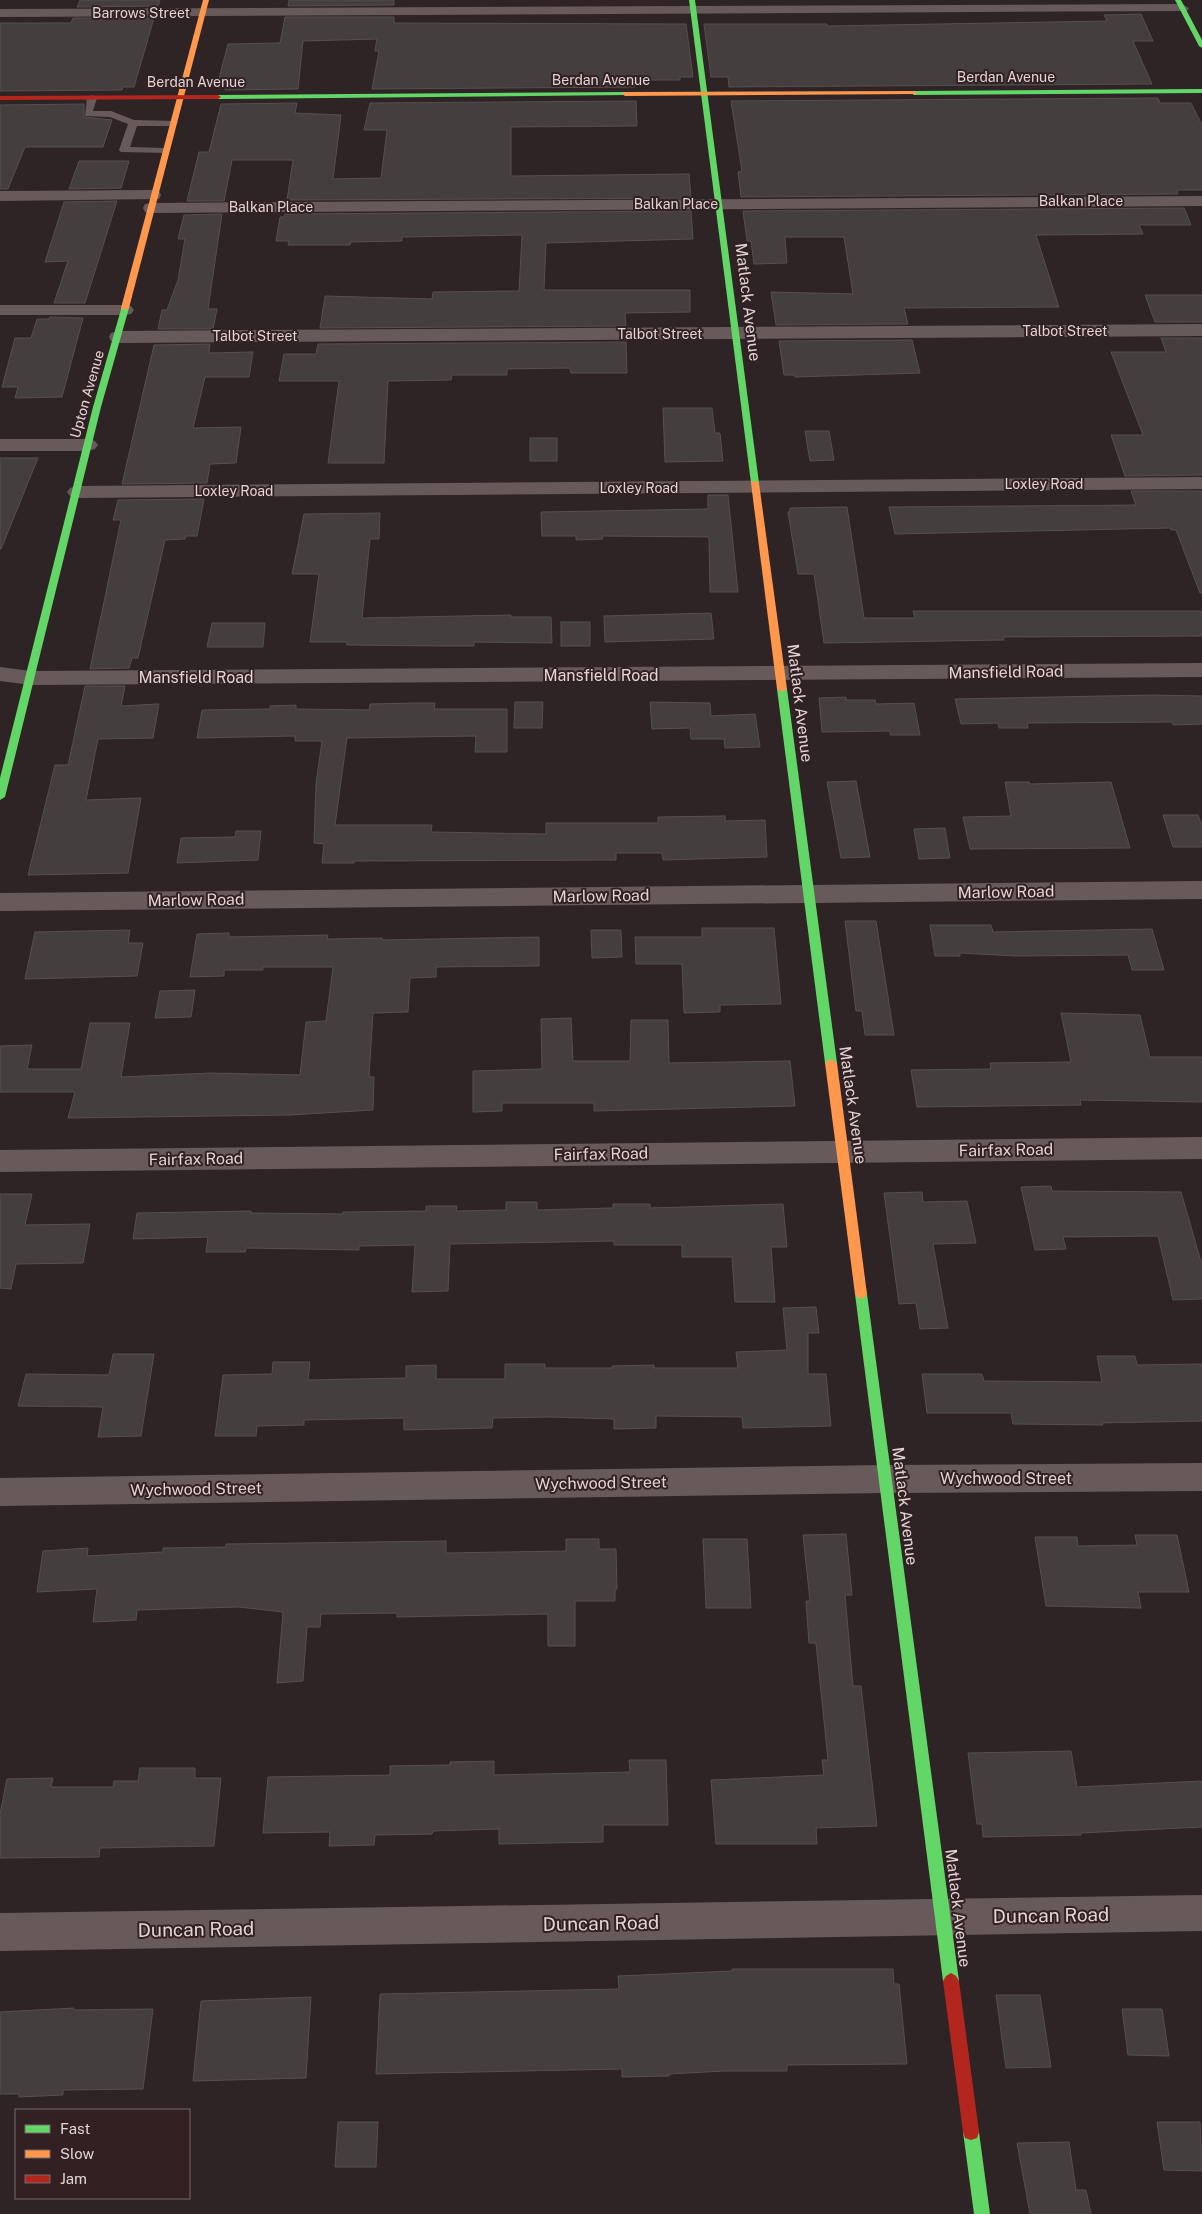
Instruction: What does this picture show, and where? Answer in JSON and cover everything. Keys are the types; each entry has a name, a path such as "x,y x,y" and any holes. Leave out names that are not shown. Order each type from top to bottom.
{"street":[{"name":"Barrows Street","path":"0,13 205,6 1180,4"},
{"path":"1180,4 1202,46"},
{"name":"Matlack Avenue","path":"693,5 982,2214"},
{"name":"Upton Avenue","path":"0,797 88,444 205,6"},
{"name":"Berdan Avenue","path":"0,98 1202,91"},
{"name":"Balkan Place","path":"0,196 152,201 719,204 1202,201"},
{"path":"0,310 125,310"},
{"name":"Talbot Street","path":"118,337 1202,330"},
{"path":"0,445 88,444"},
{"name":"Loxley Road","path":"77,492 1202,483"},
{"name":"Mansfield Road","path":"0,674 31,678 1202,670"},
{"name":"Marlow Road","path":"0,902 1202,890"},
{"name":"Fairfax Road","path":"0,1161 1202,1148"},
{"name":"Wychwood Street","path":"0,1492 886,1479 1202,1477"},
{"name":"Duncan Road","path":"0,1932 1202,1913"}],"lane":[{"path":"92,98 88,114 111,114 133,123 173,123"},
{"path":"133,123 124,150 165,151"}],"building":[{"path":"80,0 160,0 158,6 77,7"},
{"path":"289,0 394,0 394,5 288,6"},
{"path":"1141,14 1153,41 1133,41 1152,84 729,87 728,77 711,77 704,24 827,24 827,26 1107,21 1104,15"},
{"path":"285,17 394,17 394,23 686,24 693,77 680,77 680,80 634,80 635,87 372,89 379,51 375,51 377,39 303,41 298,89 225,90 226,86 217,86 228,44 280,43"},
{"path":"73,18 154,18 134,87 123,87 122,90 0,91 0,23 71,23"},
{"path":"1158,98 1160,103 1191,103 1202,125 1202,190 1177,190 1178,194 741,197 738,172 742,171 731,101"},
{"path":"636,101 637,126 511,127 511,176 689,174 691,198 287,200 293,160 232,160 224,201 187,201 199,152 209,152 221,104 297,103 295,113 341,115 333,179 381,178 387,130 364,130 370,103"},
{"path":"84,104 84,117 112,120 103,147 25,147 8,189 0,189 0,105"},
{"path":"79,161 129,161 121,188 69,189"},
{"path":"117,201 85,303 54,303 68,261 45,262 64,202"},
{"path":"1184,208 1191,225 1139,225 1143,234 1036,235 1059,307 904,308 908,324 776,325 771,292 853,294 844,237 785,237 787,263 754,264 751,241 747,241 743,211"},
{"path":"691,211 693,239 546,243 544,290 690,290 690,312 625,313 626,326 320,328 325,296 432,299 433,292 519,291 522,235 402,237 402,241 351,242 350,245 288,245 289,241 276,241 280,217 284,217 285,214"},
{"path":"222,214 208,309 217,309 213,329 158,329 162,310 167,310 178,280 185,239 178,239 184,215"},
{"path":"1145,295 1202,295 1202,322 1155,322"},
{"path":"50,317 83,318 62,397 15,398 18,387 2,387 15,338 31,338 37,319 49,319"},
{"path":"1161,338 1202,338 1202,475 1125,476 1111,435 1143,435 1111,352 1166,352"},
{"path":"912,340 920,373 795,377 795,375 784,375 779,341"},
{"path":"626,342 627,373 571,373 570,368 507,369 507,375 452,375 451,380 388,381 384,463 328,463 339,381 279,381 284,354 316,354 318,344"},
{"path":"210,344 209,353 253,352 249,377 205,377 193,428 241,427 236,463 210,464 207,483 122,484 154,345"},
{"path":"663,408 712,408 715,433 720,433 723,461 665,462"},
{"path":"805,431 829,431 834,460 810,461"},
{"path":"530,438 557,438 557,461 530,461"},
{"path":"0,458 38,458 1,549 0,549"},
{"path":"1131,491 1202,491 1202,593 1200,593 1176,530 1171,530 1170,528 895,534 889,507 1136,505"},
{"path":"708,495 728,495 738,592 710,592 709,537 602,536 603,539 576,540 576,536 542,536 541,512 708,509"},
{"path":"204,499 197,536 165,540 138,658 132,658 129,668 90,669 121,520 113,520 118,500"},
{"path":"847,507 864,618 915,618 913,611 1202,611 1202,636 1003,637 1004,640 824,643 814,574 798,574 788,512 790,512 790,508"},
{"path":"380,513 379,539 370,539 362,618 511,615 511,617 551,617 552,643 474,642 474,646 445,646 347,645 347,642 310,642 319,574 292,574 304,514"},
{"path":"711,613 714,639 605,642 604,616"},
{"path":"561,622 590,622 590,646 561,646"},
{"path":"212,623 265,623 263,647 207,647"},
{"path":"85,686 125,686 121,706 159,704 153,738 98,739 86,800 141,798 128,873 28,875 55,765 68,765"},
{"path":"1153,695 1202,696 1202,724 1173,725 1172,722 1027,723 1028,728 999,728 998,723 961,724 955,699"},
{"path":"846,697 846,700 875,700 876,704 914,703 920,735 890,735 890,731 822,732 819,698"},
{"path":"515,702 543,702 542,728 514,728"},
{"path":"650,702 710,703 711,716 755,714 760,747 725,748 724,739 691,739 690,728 652,729"},
{"path":"435,703 434,709 507,709 507,752 475,752 476,736 347,738 335,825 432,825 431,832 546,834 546,823 658,823 658,817 725,816 725,821 765,820 767,857 663,860 662,853 616,853 616,860 354,861 354,863 322,863 324,844 314,843 316,784 322,741 295,741 295,736 197,738 202,710 270,709 270,706 296,705 296,709 369,710 370,704"},
{"path":"856,781 870,857 841,858 827,782"},
{"path":"1005,782 1029,782 1030,784 1111,782 1130,848 970,849 963,817 1011,816"},
{"path":"1163,815 1198,815 1202,826 1202,847 1173,847"},
{"path":"945,828 950,858 919,859 914,829"},
{"path":"236,831 261,831 258,860 177,863 181,838 235,837"},
{"path":"845,921 876,921 894,1035 865,1035 862,1011 856,1011"},
{"path":"930,925 991,925 993,932 1152,929 1164,970 1132,970 1128,955 1016,956 960,953 960,956 935,956"},
{"path":"702,928 774,928 781,1004 720,1005 720,1012 684,1013 682,964 636,964 635,937 702,937"},
{"path":"130,930 128,943 143,943 137,976 25,979 35,932"},
{"path":"591,930 621,930 622,957 592,958"},
{"path":"229,933 229,937 328,935 327,939 382,938 382,940 539,937 539,966 436,967 436,977 410,978 408,1012 373,1013 369,1077 374,1077 373,1110 290,1115 68,1118 75,1092 0,1092 0,1046 32,1045 27,1069 81,1069 90,1023 130,1023 121,1077 211,1073 300,1075 306,1022 326,1021 333,967 263,967 263,970 224,970 224,976 190,977 197,934"},
{"path":"195,990 191,1017 155,1018 160,991"},
{"path":"1061,1013 1140,1015 1150,1057 1202,1057 1202,1102 1080,1100 1081,1105 917,1107 911,1070 991,1069 990,1063 1071,1062"},
{"path":"571,1018 573,1061 630,1061 631,1020 668,1020 669,1063 790,1061 795,1106 594,1111 594,1103 502,1103 502,1111 473,1112 473,1071 542,1069 541,1019"},
{"path":"1051,1186 1052,1191 1181,1192 1202,1265 1202,1299 1173,1300 1158,1236 1063,1237 1066,1249 1035,1250 1021,1187"},
{"path":"922,1192 923,1202 967,1201 976,1243 933,1244 948,1328 920,1329 916,1303 899,1304 884,1193"},
{"path":"0,1194 32,1194 25,1225 90,1224 83,1263 16,1264 11,1289 0,1288"},
{"path":"506,1202 537,1202 537,1210 613,1208 613,1204 650,1204 650,1208 783,1204 787,1247 771,1247 775,1302 735,1302 732,1257 682,1257 682,1245 614,1245 614,1241 450,1244 448,1291 412,1292 415,1245 359,1246 359,1250 246,1248 245,1252 206,1252 208,1237 133,1239 137,1213 251,1211 251,1213 343,1214 343,1212 426,1211 426,1206 457,1206 456,1211 506,1210"},
{"path":"816,1307 819,1333 808,1333 808,1374 826,1374 831,1426 743,1428 742,1417 656,1416 656,1428 614,1429 614,1419 551,1417 493,1418 492,1428 404,1430 404,1418 304,1420 304,1425 257,1426 256,1436 215,1436 223,1375 272,1374 273,1362 310,1362 308,1380 406,1378 406,1366 436,1365 436,1379 505,1379 505,1364 545,1364 545,1368 613,1368 612,1366 654,1365 654,1368 738,1368 736,1352 787,1350 783,1308"},
{"path":"113,1354 154,1354 141,1436 98,1437 103,1407 18,1406 26,1374 109,1375"},
{"path":"1097,1356 1135,1356 1137,1365 1202,1364 1202,1421 1102,1423 1103,1425 1013,1424 1011,1413 927,1413 922,1374 982,1374 984,1381 1102,1382"},
{"path":"846,1534 852,1595 845,1595 853,1686 861,1686 877,1826 816,1828 817,1844 716,1844 711,1780 824,1775 822,1760 828,1760 816,1643 809,1643 806,1601 810,1601 803,1535"},
{"path":"1135,1535 1177,1535 1189,1592 1138,1592 1141,1608 1046,1606 1035,1537 1077,1537 1078,1546 1137,1545"},
{"path":"566,1539 599,1539 599,1549 616,1549 617,1589 615,1589 615,1601 575,1601 575,1646 548,1646 548,1614 397,1617 397,1613 321,1614 320,1627 307,1627 303,1681 277,1683 283,1612 239,1607 137,1610 136,1620 93,1622 97,1589 37,1592 43,1551 88,1548 87,1556 163,1552 163,1548 226,1547 226,1544 446,1541 446,1553 566,1551"},
{"path":"703,1539 747,1539 751,1608 706,1608"},
{"path":"1071,1751 1077,1787 1202,1781 1202,1827 1081,1833 1081,1835 983,1837 982,1824 977,1824 968,1753"},
{"path":"629,1760 666,1760 668,1825 603,1825 603,1842 499,1844 499,1829 433,1831 432,1834 375,1835 374,1845 329,1846 330,1832 263,1833 268,1777 390,1775 390,1766 450,1765 450,1762 494,1761 494,1775 630,1772"},
{"path":"140,1768 195,1768 195,1778 221,1778 214,1846 100,1848 99,1857 0,1858 0,1814 7,1779 53,1778 51,1787 113,1787 114,1781 138,1781"},
{"path":"732,1969 893,1969 894,1984 899,1984 907,2064 787,2065 787,2071 724,2071 669,2074 669,2076 622,2077 622,2069 376,2074 380,1994 619,1989 618,1976 733,1971"},
{"path":"996,1995 1040,1995 1051,2067 1006,2068"},
{"path":"311,1997 306,2078 193,2081 201,2001"},
{"path":"74,2008 74,2010 153,2009 143,2089 63,2090 63,2095 19,2097 19,2094 0,2094 0,2012"},
{"path":"1122,2009 1162,2009 1169,2056 1128,2055"},
{"path":"338,2122 378,2122 376,2167 335,2167"},
{"path":"1157,2122 1200,2122 1202,2171 1164,2170"},
{"path":"1069,2142 1076,2190 1086,2190 1091,2214 1030,2214 1017,2143"}],"traffic: fast":[{"path":"692,0 755,483"},
{"path":"1178,0 1202,46"},
{"path":"914,93 1202,91"},
{"path":"218,97 625,94"},
{"path":"0,797 97,407 125,308"},
{"path":"782,689 831,1063"},
{"path":"861,1294 951,1981"},
{"path":"971,2132 982,2214"}],"traffic: slow":[{"path":"125,308 206,0"},
{"path":"625,94 914,93"},
{"path":"755,483 782,689"},
{"path":"831,1063 861,1294"}],"traffic: jam":[{"path":"0,98 218,97"},
{"path":"951,1981 971,2132"}]}
